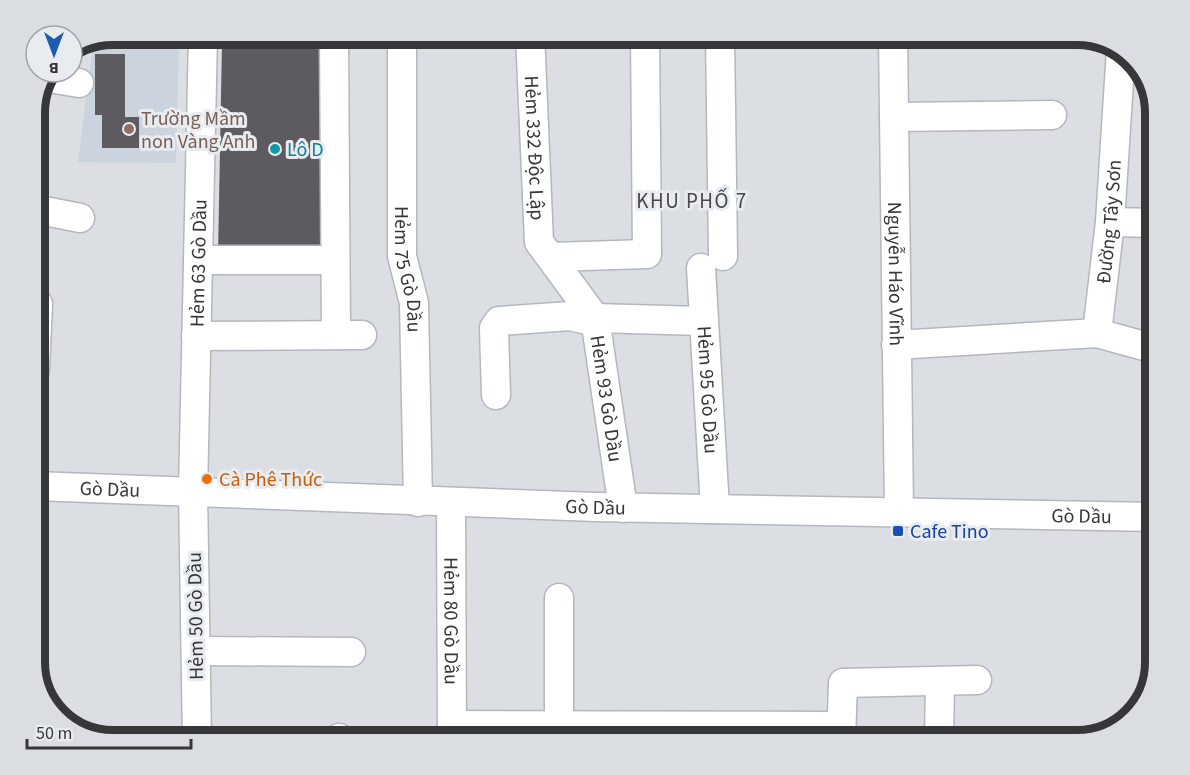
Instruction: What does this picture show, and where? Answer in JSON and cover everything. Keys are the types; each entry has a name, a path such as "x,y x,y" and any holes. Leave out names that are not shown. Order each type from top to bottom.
{"street":[{"name":"Hẻm 63 Gò Dầu","path":"193,492 203,45"},
{"path":"196,336 349,335 334,260 334,45"},
{"name":"Hẻm 75 Gò Dầu","path":"402,45 402,256 414,303 418,502"},
{"name":"Hẻm 332 Độc Lập","path":"530,45 538,242 552,257"},
{"path":"552,257 647,254 645,45"},
{"name":"Hẻm 95 Gò Dầu","path":"715,509 702,321 712,262 720,45"},
{"name":"Nguyễn Háo Vĩnh","path":"893,45 899,513"},
{"name":"Đường Tây Sơn","path":"1097,333 1110,222 1121,61"},
{"path":"894,117 1052,115"},
{"path":"45,211 80,218"},
{"path":"1110,222 1145,223"},
{"name":"Hẻm 93 Gò Dầu","path":"552,257 596,320 623,507"},
{"path":"198,260 334,260"},
{"path":"496,394 494,328 499,321 570,315 596,320 702,321"},
{"path":"896,345 1097,333 1145,346"},
{"name":"Gò Dầu","path":"45,486 452,503 1145,517"},
{"name":"Hẻm 50 Gò Dầu","path":"193,492 197,730"},
{"name":"Hẻm 80 Gò Dầu","path":"452,503 452,730"},
{"path":"559,598 559,726"},
{"path":"196,651 351,652"},
{"path":"841,730 843,683 977,680"},
{"path":"939,730 940,681"},
{"path":"498,730 559,726 720,730"}],"shaded area":[{"name":"Trường Mầm non Vàng Anh","path":"113,45 179,45 176,163 78,162 92,48"}],"building":[{"name":"Lô D","path":"222,45 332,45 325,257 218,255"},
{"path":"95,54 125,54 125,117 139,117 139,148 102,148 102,115 95,115"}],"place":[{"name":"Trường Mầm non Vàng Anh","path":"129,129"},
{"name":"Lô D","path":"275,149"},
{"name":"Cà Phê Thức","path":"207,479"},
{"name":"Cafe Tino","path":"898,531"}],"district":[{"name":"KHU PHỐ 7","path":"692,201"}]}
